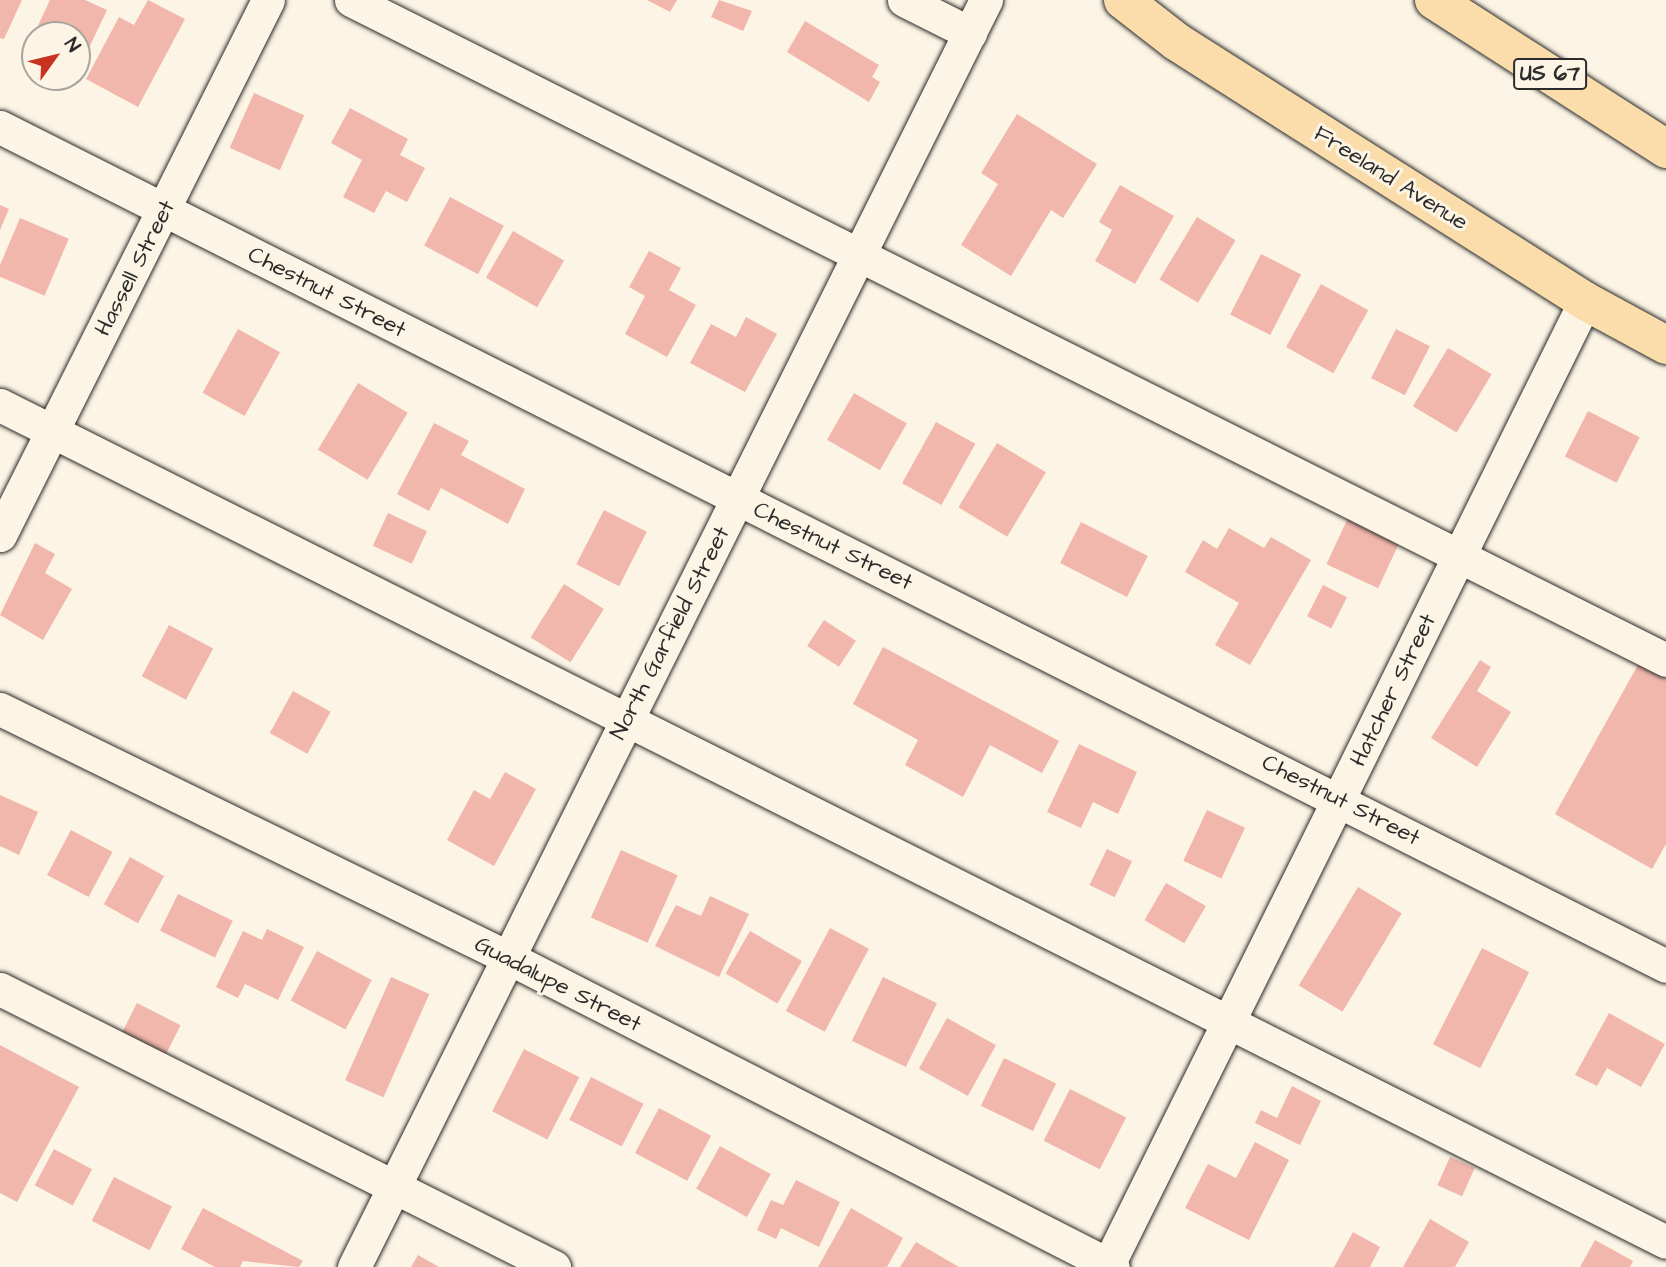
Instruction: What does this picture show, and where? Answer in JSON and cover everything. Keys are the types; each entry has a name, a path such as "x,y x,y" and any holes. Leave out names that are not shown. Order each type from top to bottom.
{"main road":[{"name":"Freeland Avenue","path":"1123,0 1177,41 1585,301 1666,345"},
{"path":"1150,0 1177,41"},
{"name":"US 67","path":"1434,0 1666,149"}],"street":[{"name":"Hassell Street","path":"0,535 268,0"},
{"path":"351,0 1666,660"},
{"path":"904,0 970,33"},
{"name":"North Garfield Street","path":"354,1267 986,0"},
{"name":"Chestnut Street","path":"0,127 737,499 1339,798 1666,967"},
{"name":"Hatcher Street","path":"1109,1266 1585,301"},
{"path":"0,405 1666,1242"},
{"name":"Guadalupe Street","path":"0,709 509,958 1109,1266"},
{"path":"0,989 554,1267"}],"building":[{"path":"0,0 22,0 4,39 0,38"},
{"path":"50,0 85,0 107,10 91,44 91,21 40,21"},
{"path":"148,0 185,19 138,107 91,82 91,70 119,17 134,25"},
{"path":"647,0 677,0 670,12"},
{"path":"719,0 752,11 743,31 711,17"},
{"path":"805,21 879,65 872,77 880,82 869,102 787,52"},
{"path":"254,93 304,115 280,170 230,148"},
{"path":"350,108 408,139 400,155 425,168 407,202 386,191 374,213 343,197 362,160 331,143"},
{"path":"1017,114 1097,164 1063,218 1051,210 1011,276 961,245 998,184 981,173"},
{"path":"1120,185 1174,216 1135,284 1095,261 1112,230 1099,222"},
{"path":"450,197 504,226 478,274 424,246"},
{"path":"0,205 9,209 0,230"},
{"path":"1197,217 1236,240 1198,303 1159,280"},
{"path":"20,218 69,239 45,296 0,277 0,265"},
{"path":"513,231 564,260 537,307 486,278"},
{"path":"649,251 681,268 669,290 696,305 667,357 625,334 645,296 629,287"},
{"path":"1261,254 1301,274 1270,335 1230,315"},
{"path":"1321,284 1368,310 1333,373 1286,347"},
{"path":"746,317 777,334 745,392 690,363 711,324 736,337"},
{"path":"238,329 280,352 245,416 203,393"},
{"path":"1396,329 1430,346 1405,395 1371,378"},
{"path":"1448,348 1492,374 1457,433 1413,406"},
{"path":"358,383 408,413 368,480 318,450"},
{"path":"854,393 907,424 880,470 827,440"},
{"path":"1588,411 1640,437 1617,483 1565,456"},
{"path":"936,422 975,444 941,505 902,483"},
{"path":"434,423 469,441 461,455 525,489 508,524 441,488 429,511 397,494"},
{"path":"997,443 1046,472 1007,537 958,507"},
{"path":"604,510 647,532 619,586 576,564"},
{"path":"388,513 427,531 412,564 373,546"},
{"path":"1348,518 1400,542 1378,588 1326,564"},
{"path":"1081,522 1148,556 1127,597 1060,563"},
{"path":"1229,528 1264,548 1271,537 1311,560 1250,665 1215,645 1239,603 1185,572 1203,540 1217,549"},
{"path":"35,543 55,554 45,573 72,589 43,640 0,615"},
{"path":"564,584 604,609 570,662 531,637"},
{"path":"1323,585 1347,597 1331,628 1307,616"},
{"path":"824,620 856,641 839,667 807,646"},
{"path":"169,625 213,648 186,700 142,676"},
{"path":"883,647 1059,741 1042,773 990,745 963,797 905,765 918,740 853,704"},
{"path":"1480,660 1491,667 1477,691 1511,712 1477,767 1431,738"},
{"path":"1639,663 1666,679 1666,844 1652,869 1555,814"},
{"path":"293,691 331,712 307,754 270,733"},
{"path":"1079,744 1137,772 1118,814 1093,802 1081,828 1047,812"},
{"path":"505,772 536,789 494,866 447,840 474,790 490,799"},
{"path":"0,795 38,812 19,855 0,846"},
{"path":"1207,810 1245,828 1221,879 1183,861"},
{"path":"71,830 112,852 89,897 47,875"},
{"path":"1107,849 1132,861 1115,897 1089,885"},
{"path":"621,850 678,875 648,943 591,918"},
{"path":"130,857 164,876 138,923 104,904"},
{"path":"1166,883 1206,906 1184,943 1144,920"},
{"path":"1358,887 1402,913 1342,1012 1299,986"},
{"path":"178,894 233,921 215,958 160,931"},
{"path":"710,896 749,914 719,977 655,946 676,905 701,916"},
{"path":"830,928 869,949 825,1032 786,1011"},
{"path":"267,929 304,947 278,1000 245,984 238,998 216,987 243,931 262,940"},
{"path":"750,931 802,961 777,1003 726,973"},
{"path":"1482,948 1529,972 1480,1068 1433,1044"},
{"path":"317,951 372,980 345,1030 291,1000"},
{"path":"391,977 429,994 383,1097 345,1080"},
{"path":"883,977 937,1003 906,1067 852,1041"},
{"path":"137,1003 181,1025 166,1055 122,1032"},
{"path":"1609,1013 1665,1044 1641,1087 1607,1068 1597,1086 1575,1075"},
{"path":"947,1018 996,1045 968,1096 919,1069"},
{"path":"0,1045 79,1087 17,1202 0,1193"},
{"path":"524,1049 579,1077 547,1140 492,1111"},
{"path":"1004,1058 1056,1083 1033,1131 981,1106"},
{"path":"591,1077 644,1104 622,1147 569,1120"},
{"path":"1292,1086 1321,1101 1300,1145 1255,1123 1261,1110 1277,1118"},
{"path":"1070,1089 1126,1118 1100,1169 1044,1141"},
{"path":"659,1108 711,1136 687,1181 635,1153"},
{"path":"1255,1142 1289,1160 1249,1240 1185,1208 1208,1164 1236,1178"},
{"path":"720,1146 771,1174 747,1217 696,1189"},
{"path":"54,1149 92,1169 73,1205 35,1185"},
{"path":"1450,1157 1475,1168 1462,1196 1437,1185"},
{"path":"114,1177 172,1207 150,1250 92,1221"},
{"path":"796,1180 840,1202 819,1247 781,1228 776,1239 757,1230 771,1200 783,1205"},
{"path":"203,1208 303,1261 299,1267 243,1261 240,1267 215,1267 181,1249"},
{"path":"851,1208 903,1238 887,1267 818,1267"},
{"path":"1430,1219 1469,1242 1455,1267 1403,1267"},
{"path":"1353,1232 1380,1247 1370,1267 1334,1267"},
{"path":"1595,1240 1633,1261 1630,1267 1580,1267"},
{"path":"916,1242 959,1267 900,1267"},
{"path":"418,1255 439,1267 411,1267"}]}
